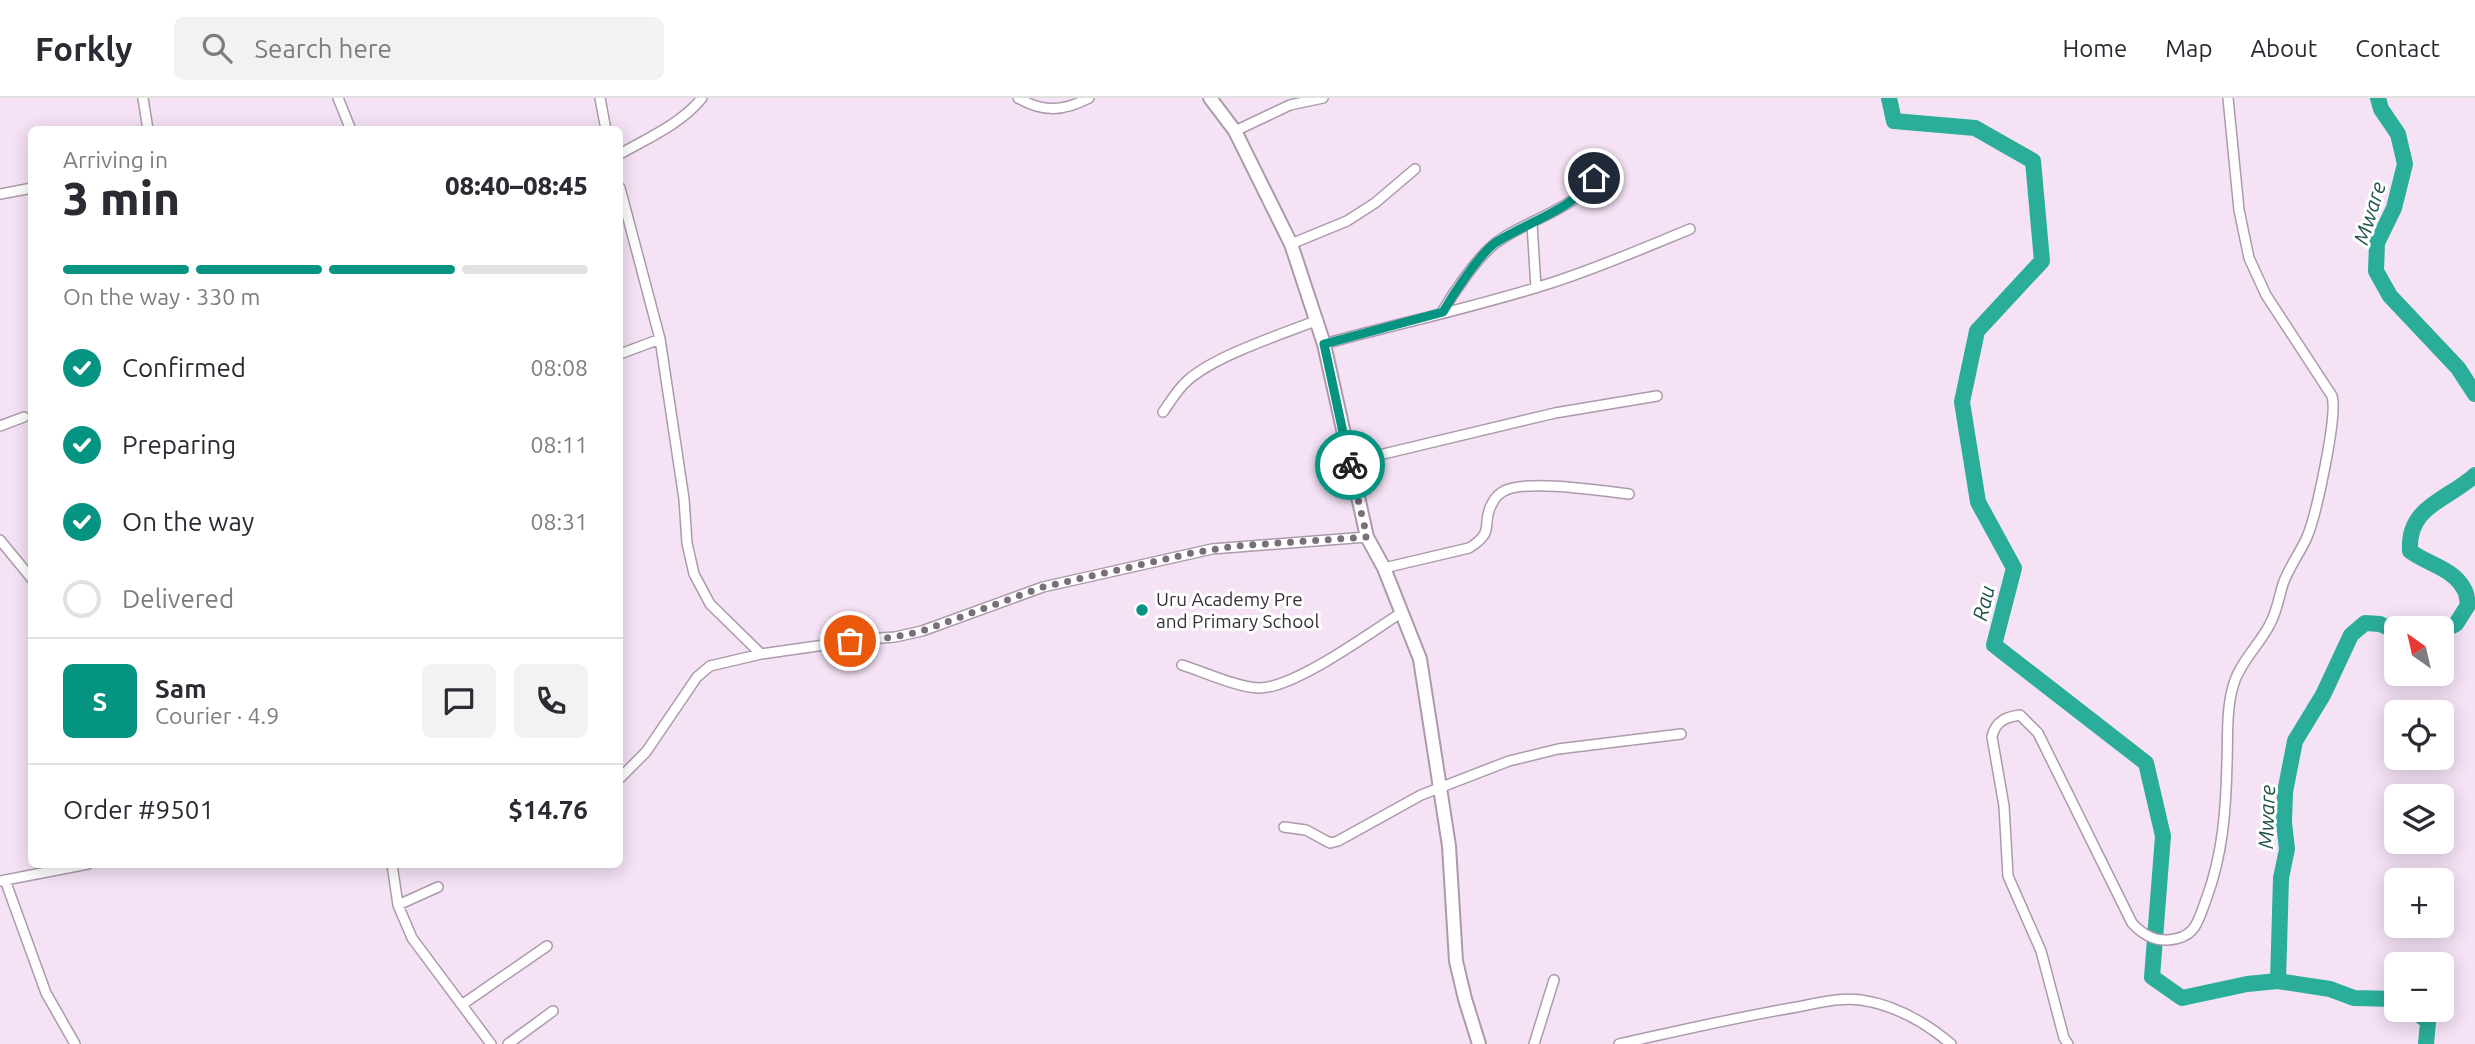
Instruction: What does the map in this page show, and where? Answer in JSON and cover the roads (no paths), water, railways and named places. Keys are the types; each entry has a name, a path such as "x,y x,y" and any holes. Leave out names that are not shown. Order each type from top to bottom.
{"street":[{"path":"143,98 147,126"},
{"path":"338,98 349,126"},
{"path":"600,98 606,126"},
{"path":"623,151 676,122 694,109 702,98"},
{"path":"1018,98 1038,108 1060,110 1089,98"},
{"path":"1210,98 1235,131 1291,244 1318,320 1367,537 1384,568 1420,659 1449,846 1456,961 1479,1044"},
{"path":"1235,131 1283,108 1324,98"},
{"path":"2068,1044 2064,1038 2041,951 2008,876 2004,806 1992,737 1994,728 2010,716 2020,715 2038,733 2137,929 2156,941 2183,938 2191,933 2200,918 2221,850 2226,813 2228,720 2234,683 2270,624 2290,568 2307,537 2328,451 2332,396 2266,295 2245,245 2228,98"},
{"path":"1443,312 1451,297 1492,246 1532,224 1589,186 1600,155"},
{"path":"1291,244 1347,221 1375,203 1415,169"},
{"path":"0,194 28,189"},
{"path":"623,199 660,339 684,499 687,543 694,574 710,604 761,654"},
{"path":"1532,224 1536,288"},
{"path":"1324,344 1536,288 1690,229"},
{"path":"1163,412 1179,389 1199,372 1318,320"},
{"path":"623,354 660,339"},
{"path":"1350,462 1555,413 1657,396"},
{"path":"0,426 24,417"},
{"path":"1384,568 1469,548 1482,540 1488,529 1492,503 1504,490 1574,487 1629,494"},
{"path":"623,775 646,752 697,677 710,666 761,654 895,637 922,631 1043,587 1202,551 1235,546 1367,537"},
{"path":"0,540 28,574"},
{"path":"1182,665 1245,685 1260,688 1274,685 1312,668 1401,613"},
{"path":"1284,827 1306,830 1330,843 1439,786 1510,761 1558,749 1681,734"},
{"path":"68,868 2,881 46,993 75,1044"},
{"path":"393,868 398,905 412,938 491,1044"},
{"path":"398,905 438,887"},
{"path":"463,1004 547,946"},
{"path":"1534,1044 1554,981"},
{"path":"1619,1044 1766,1012 1842,999 1891,1007 1917,1019 1951,1044"},
{"path":"508,1044 553,1011"}],"waterway":[{"name":"Rau","path":"1889,98 1894,121 1975,128 2033,161 2042,261 1977,331 1962,402 1978,502 2014,568 1994,645 2146,763 2163,836 2152,977 2182,998 2247,984 2278,981 2330,989 2354,998 2384,999"},
{"name":"Mware","path":"2378,98 2381,109 2398,134 2405,164 2394,208 2377,243 2376,271 2390,296 2458,368 2475,394"},
{"name":"Mware","path":"2454,625 2468,605 2466,592 2447,571 2410,551 2411,536 2415,524 2431,505 2475,475"},
{"name":"Mware","path":"2278,981 2281,878 2287,849 2285,792 2295,741 2323,695 2351,635 2365,623 2384,626"},
{"name":"Rau","path":"2426,1044 2428,1022"}],"place":[{"name":"Uru Academy Pre and Primary School","path":"1142,610"}]}
